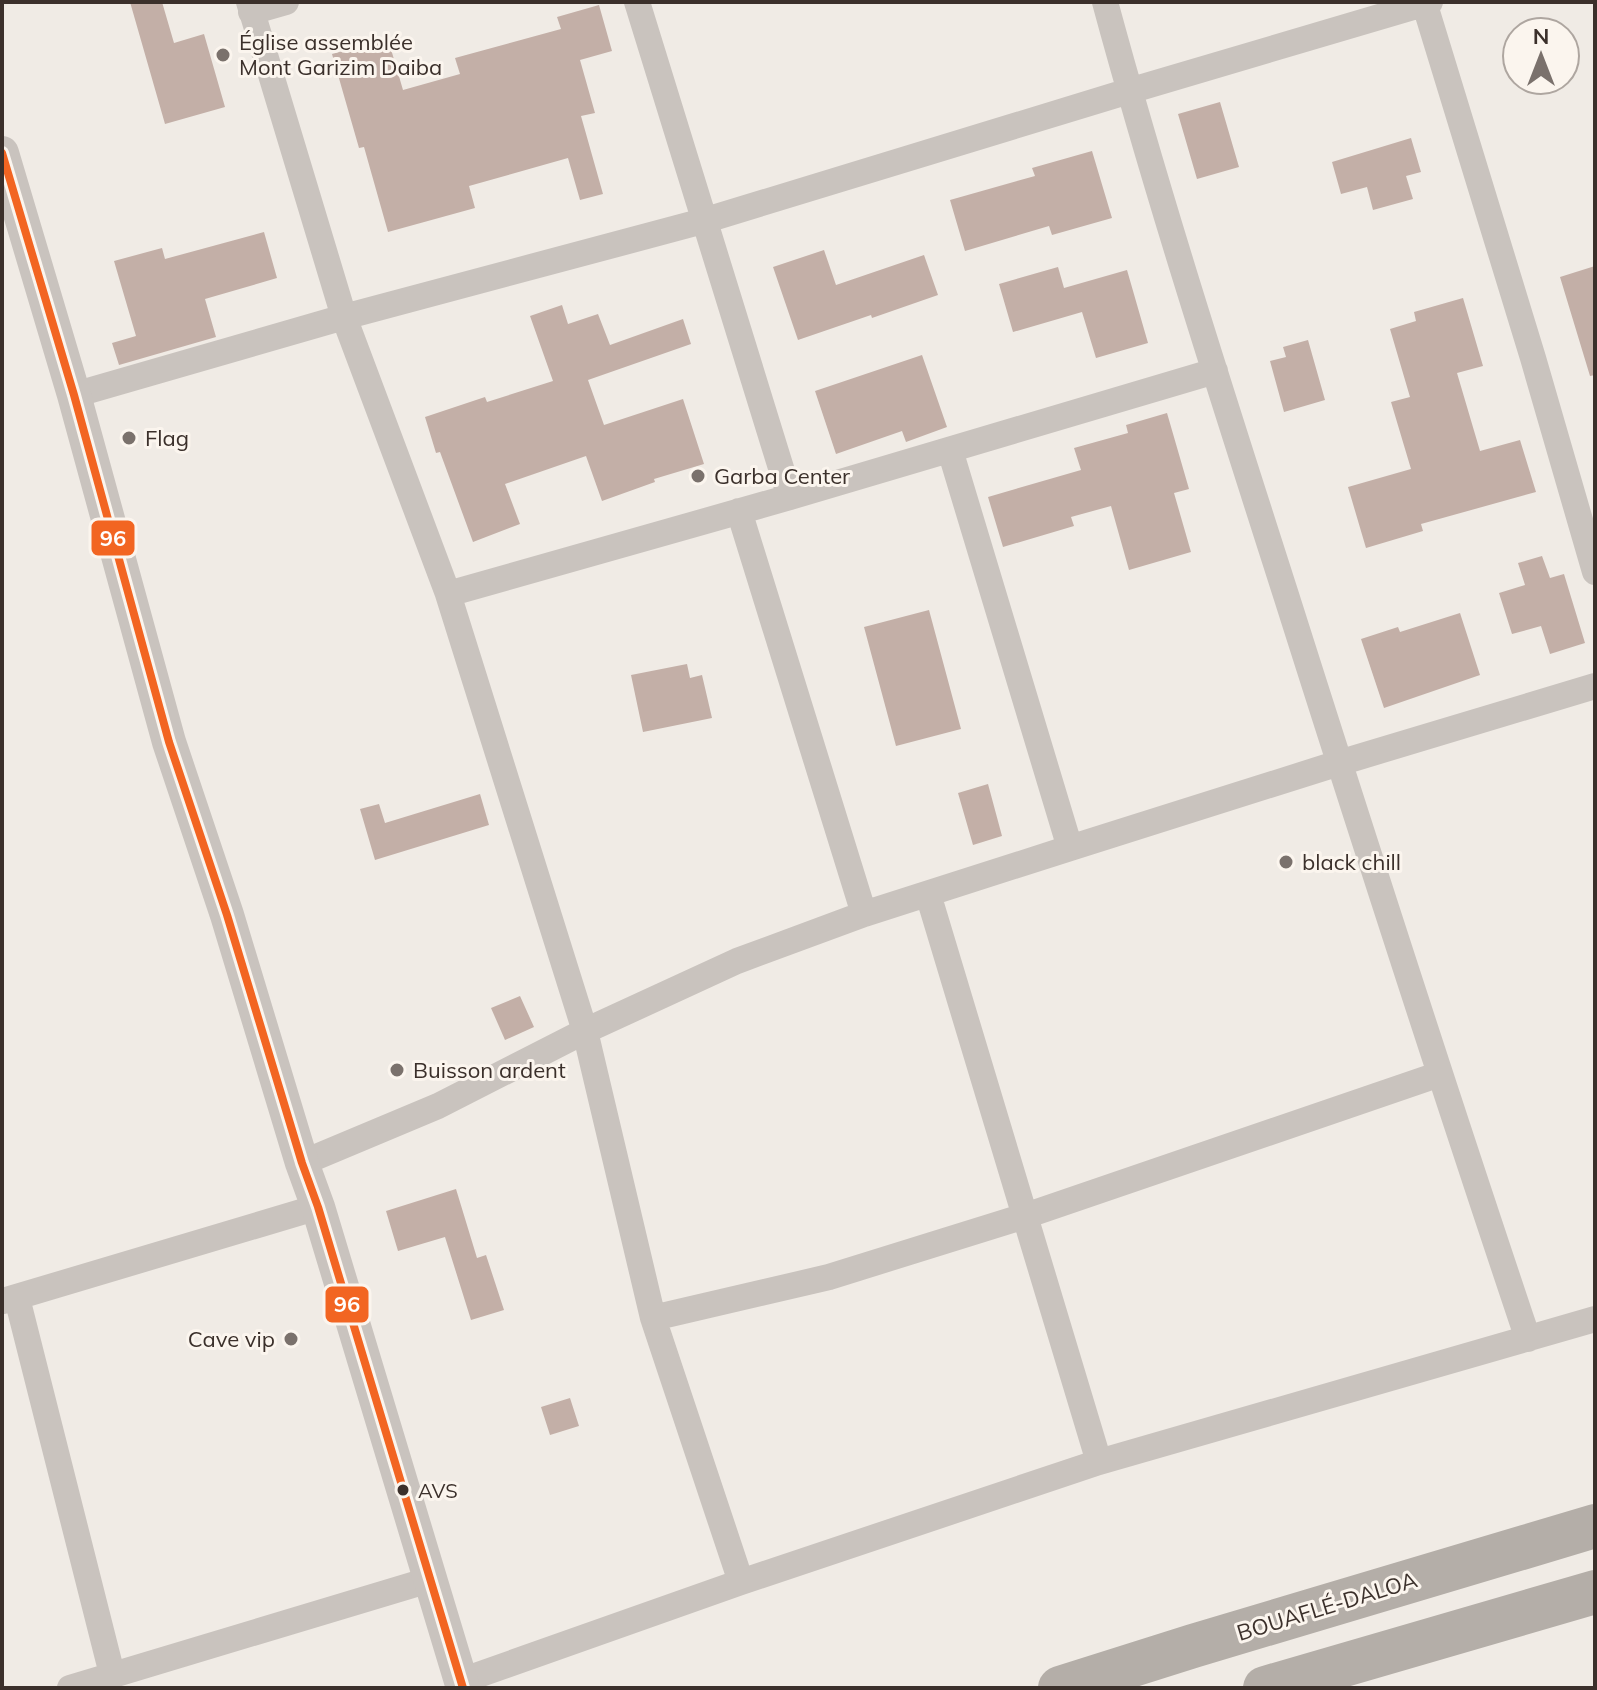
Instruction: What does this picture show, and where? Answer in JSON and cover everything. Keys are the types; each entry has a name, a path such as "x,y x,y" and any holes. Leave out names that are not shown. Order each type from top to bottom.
{"highway":[{"name":"BOUAFLÉ-DALOA","path":"1060,1688 1595,1526"},
{"path":"1265,1688 1595,1592"}],"street":[{"path":"286,2 250,7 344,317 448,594 585,1031 653,1318 741,1582"},
{"path":"637,2 790,497"},
{"path":"1105,2 1129,91 1215,371 1339,763 1528,1339"},
{"path":"74,395 344,317 703,221 1426,3 1595,572"},
{"path":"2,153 74,395 169,742 227,915 318,1207 462,1684 741,1582 1099,1462 1595,1319"},
{"path":"448,594 1215,371"},
{"path":"950,450 1070,848"},
{"path":"739,511 864,914"},
{"path":"302,1163 438,1106 585,1031 737,961 864,914 1339,763 1595,686"},
{"path":"928,894 1099,1462"},
{"path":"653,1318 829,1277 1025,1216 1440,1074"},
{"path":"112,1674 10,1299 318,1207"},
{"path":"70,1688 429,1580"}],"building":[{"path":"130,2 162,2 174,43 204,34 225,107 165,124"},
{"path":"599,5 612,51 580,60 595,113 581,116 603,194 580,200 568,158 469,186 475,208 388,232 364,147 359,148 332,54 388,39 403,90 460,74 455,58 561,29 557,17"},
{"path":"1220,102 1239,167 1197,179 1178,114"},
{"path":"1411,138 1421,172 1406,176 1413,199 1373,210 1367,187 1341,194 1332,162"},
{"path":"1092,151 1112,218 1052,235 1049,226 965,251 950,200 1035,176 1032,168"},
{"path":"264,232 277,278 205,299 216,337 119,365 112,343 136,336 114,261 162,248 165,259"},
{"path":"824,250 836,285 924,255 938,295 798,340 773,267"},
{"path":"1595,266 1595,375 1590,376 1560,277"},
{"path":"1058,267 1064,288 1127,270 1148,343 1096,358 1082,312 1013,332 999,284"},
{"path":"1463,298 1483,366 1457,373 1480,451 1520,440 1536,492 1421,524 1423,531 1366,548 1348,487 1411,469 1391,402 1410,397 1390,329 1416,321 1414,312"},
{"path":"562,305 568,324 598,314 610,345 683,319 691,344 588,380 604,425 683,399 704,464 654,479 655,482 602,501 586,456 505,484 520,524 473,542 440,452 436,453 425,417 485,397 487,402 553,381 530,316"},
{"path":"1308,340 1325,400 1284,412 1270,361 1286,357 1283,347"},
{"path":"922,355 947,427 906,442 902,431 836,454 815,391"},
{"path":"1167,413 1189,489 1174,493 1191,552 1129,570 1111,506 1071,517 1074,526 1003,547 988,497 1081,470 1074,448 1128,433 1126,425"},
{"path":"1542,556 1550,578 1564,574 1585,643 1550,654 1541,626 1512,634 1499,593 1525,585 1518,563"},
{"path":"929,610 961,729 896,746 864,627"},
{"path":"1460,613 1480,675 1384,708 1361,639 1398,627 1400,632"},
{"path":"687,664 690,678 702,675 712,718 643,732 631,675"},
{"path":"988,784 1002,836 973,845 958,793"},
{"path":"480,794 489,825 375,860 360,809 379,804 385,823"},
{"path":"520,996 534,1027 505,1040 491,1008"},
{"path":"456,1189 477,1258 486,1255 504,1310 471,1320 445,1237 398,1251 386,1211"},
{"path":"570,1398 579,1426 550,1435 541,1407"}],"transit line":[{"name":"96","path":"2,153 74,395 169,742 227,915 318,1207 463,1688"}],"place":[{"name":"Église assemblée Mont Garizim Daiba","path":"223,55"},
{"name":"Flag","path":"129,438"},
{"name":"Garba Center","path":"698,476"},
{"name":"black chill","path":"1286,862"},
{"name":"Buisson ardent","path":"397,1070"},
{"name":"Cave vip","path":"291,1339"},
{"name":"AVS","path":"403,1490"}]}
